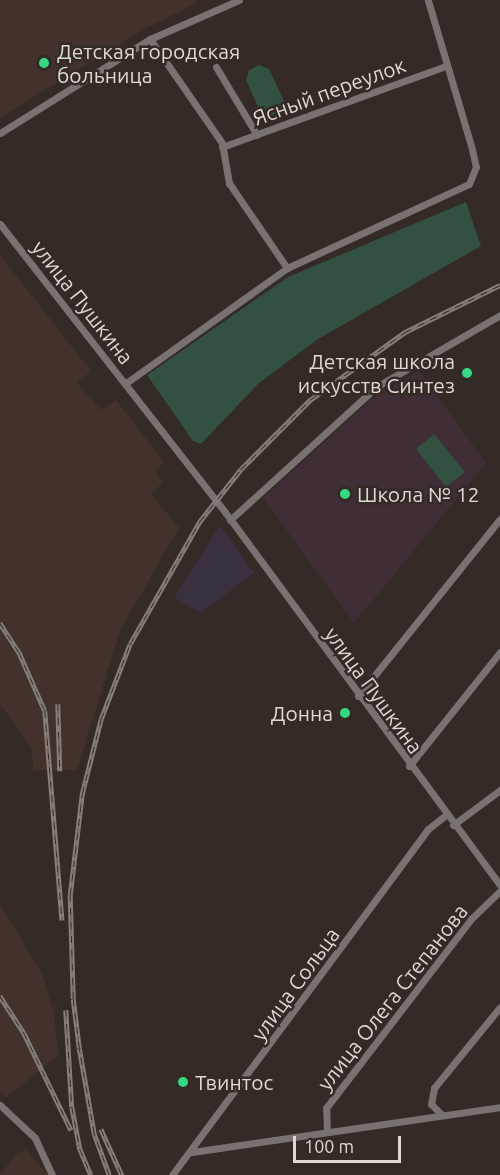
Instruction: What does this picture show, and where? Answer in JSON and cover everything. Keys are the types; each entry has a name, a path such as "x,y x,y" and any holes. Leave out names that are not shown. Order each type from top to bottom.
{"street":[{"path":"0,133 150,39 239,0"},
{"path":"126,383 286,268 469,184 476,167 472,149 428,0"},
{"path":"150,39 222,147 229,183 286,268"},
{"name":"Ясный переулок","path":"222,147 446,66"},
{"path":"216,67 257,135"},
{"name":"улица Пушкина","path":"0,224 225,512 409,766 500,885"},
{"path":"230,520 376,387 500,315"},
{"path":"358,696 500,519"},
{"path":"409,766 500,652"},
{"path":"453,825 500,790"},
{"name":"улица Сольца","path":"172,1175 192,1152 428,829 446,815"},
{"name":"улица Олега Степанова","path":"327,1131 326,1108 472,918 500,891"},
{"path":"441,1114 431,1104 434,1088 500,1007"},
{"path":"0,1105 35,1138 52,1175"},
{"path":"192,1152 500,1107"}],"shaded area":[{"name":"Детская городская больница","path":"0,0 195,0 197,3 144,29 0,118"},
{"path":"0,255 91,371 77,383 101,410 116,400 164,462 155,472 163,483 151,493 179,528 120,631 77,770 33,770 32,749 0,704"},
{"path":"419,371 486,463 354,623 263,498 372,399"},
{"path":"220,525 254,573 201,613 174,598"},
{"path":"0,903 42,974 53,1009 59,1055 5,1098 0,1093"},
{"path":"26,1149 48,1175 0,1175 16,1154"}],"green space":[{"path":"259,65 269,69 284,101 281,111 270,116 260,111 246,80 249,70"},
{"path":"466,202 481,246 318,339 258,384 201,444 193,441 147,375 288,277"},
{"path":"434,434 465,472 446,487 416,449"}],"railway":[{"path":"109,1175 94,1134 79,1048 73,999 70,895 82,794 101,719 130,644 200,521 241,469 310,400 405,332 500,285"},
{"path":"0,623 19,652 45,711 62,920"},
{"path":"58,704 60,771"},
{"path":"0,996 24,1033 71,1130"},
{"path":"66,1010 72,1107 80,1149 91,1175"},
{"path":"101,1129 122,1175"}],"place":[{"name":"Детская городская больница","path":"44,63"},
{"name":"Детская школа искусств Синтез","path":"467,373"},
{"name":"Школа № 12","path":"345,494"},
{"name":"Донна","path":"345,713"},
{"name":"Твинтос","path":"183,1082"}]}
